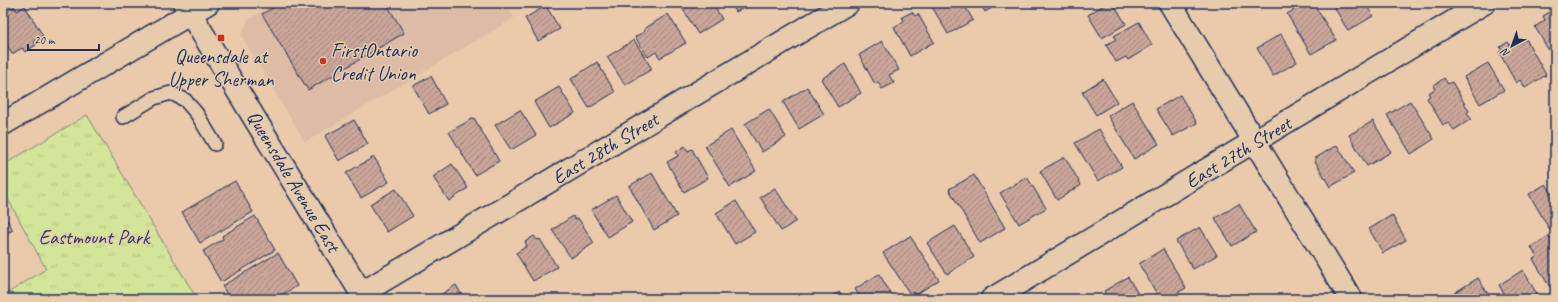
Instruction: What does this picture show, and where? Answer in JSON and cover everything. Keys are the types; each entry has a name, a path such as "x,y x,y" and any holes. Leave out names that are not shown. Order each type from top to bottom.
{"street":[{"name":"East 28th Street","path":"364,296 848,3"},
{"path":"1170,3 1351,299"},
{"name":"East 27th Street","path":"992,299 1484,3"},
{"name":"Queensdale Avenue East","path":"195,6 364,296"},
{"path":"3,124 195,6"}],"lane":[{"path":"124,118 154,98 171,93 185,100 197,114 215,144"}],"shaded area":[{"path":"276,3 505,3 514,18 305,142 241,35 248,20"}],"green space":[{"name":"Eastmount Park","path":"87,115 197,299 3,299 3,296 46,269 3,190 3,165"}],"building":[{"name":"FirstOntario Credit Union","path":"281,3 386,3 404,33 308,90 262,14"},
{"path":"687,3 712,3 722,19 698,34 681,6"},
{"path":"731,3 752,3 736,12"},
{"path":"934,3 963,3 973,20 948,34 931,5"},
{"path":"980,3 1000,3 985,12"},
{"path":"1107,3 1113,3 1126,24 1102,38 1088,15"},
{"path":"1306,3 1313,3 1336,40 1311,54 1287,14"},
{"path":"1332,3 1365,3 1373,16 1348,31"},
{"path":"14,6 17,11 25,6 43,36 34,41 36,45 25,52 22,48 12,54 3,39 3,13"},
{"path":"546,6 560,29 538,41 525,18"},
{"path":"1553,10 1555,14 1555,61 1535,27 1545,20 1543,16"},
{"path":"912,12 915,16 918,14 934,42 910,56 894,27 904,21 902,17"},
{"path":"668,14 686,43 660,58 656,52 648,57 635,37 645,31 644,29"},
{"path":"1139,22 1152,45 1128,60 1126,57 1116,62 1106,45 1116,39 1114,36"},
{"path":"1281,34 1297,62 1273,76 1257,48"},
{"path":"1526,39 1546,75 1525,88 1520,80 1516,83 1499,52 1502,51 1500,47 1508,42 1511,47"},
{"path":"634,40 652,69 625,85 607,57"},
{"path":"882,41 899,70 889,75 894,83 882,89 878,82 875,84 859,55"},
{"path":"597,62 615,92 589,108 571,79"},
{"path":"1488,63 1504,90 1480,104 1464,77"},
{"path":"845,64 861,93 838,107 821,79"},
{"path":"431,76 446,104 429,114 413,86"},
{"path":"1444,78 1448,84 1452,82 1469,111 1467,113 1471,119 1454,130 1448,122 1443,125 1427,98 1430,96 1428,93 1435,89 1433,86"},
{"path":"1103,79 1117,102 1096,115 1082,92"},
{"path":"559,87 575,113 549,128 534,102"},
{"path":"807,87 824,114 799,129 783,102"},
{"path":"1180,95 1197,123 1173,136 1156,109"},
{"path":"1132,101 1159,144 1134,159 1108,116"},
{"path":"1410,101 1434,139 1411,154 1387,115"},
{"path":"769,109 786,137 762,152 745,124"},
{"path":"520,110 536,135 511,150 495,125"},
{"path":"474,118 499,161 475,175 449,132"},
{"path":"354,120 368,144 339,161 325,136"},
{"path":"1373,121 1391,152 1367,166 1349,135"},
{"path":"1099,129 1122,167 1098,181 1075,143"},
{"path":"731,130 756,171 730,187 705,146"},
{"path":"1337,145 1354,173 1330,187 1314,159"},
{"path":"685,146 688,151 692,149 708,178 684,192 667,162 678,156 676,152"},
{"path":"374,157 389,182 361,198 346,173"},
{"path":"1065,157 1081,185 1057,200 1040,171"},
{"path":"452,164 468,188 449,201 433,177"},
{"path":"652,173 677,216 654,230 629,186"},
{"path":"974,175 1005,228 980,243 949,189"},
{"path":"1027,177 1046,208 1019,224 1000,193"},
{"path":"235,181 253,212 200,243 182,212"},
{"path":"1546,184 1555,199 1555,227 1550,230 1529,194"},
{"path":"775,188 796,221 781,231 760,197"},
{"path":"396,189 413,216 387,232 370,204"},
{"path":"616,195 632,222 608,237 591,210"},
{"path":"736,201 755,232 735,244 716,213"},
{"path":"1239,204 1256,232 1232,246 1215,218"},
{"path":"3,213 13,230 3,235"},
{"path":"1392,215 1406,240 1383,253 1369,229"},
{"path":"255,216 275,250 221,282 203,251 223,239 222,236"},
{"path":"573,216 575,220 578,218 594,243 571,258 552,230"},
{"path":"955,226 974,257 947,274 927,243"},
{"path":"1200,227 1217,255 1193,269 1176,241"},
{"path":"534,236 537,240 540,239 557,267 533,281 516,253 527,246 525,242"},
{"path":"910,236 939,280 915,295 913,292 910,294 883,253"},
{"path":"1549,236 1555,244 1555,282 1549,286 1533,259 1537,257 1531,247"},
{"path":"1163,249 1186,288 1167,299 1160,299 1139,264"},
{"path":"278,253 297,286 275,299 230,299 222,286"},
{"path":"1523,270 1539,298 1507,299 1499,285"},
{"path":"879,274 894,299 861,299 855,289"},
{"path":"1128,277 1141,299 1108,299 1104,291"},
{"path":"1478,278 1491,299 1458,299 1454,293"},
{"path":"456,285 464,299 434,299"},
{"path":"840,292 844,299 827,299"}],"place":[{"name":"Queensdale at Upper Sherman","path":"221,38"},
{"name":"FirstOntario Credit Union","path":"323,61"}]}
